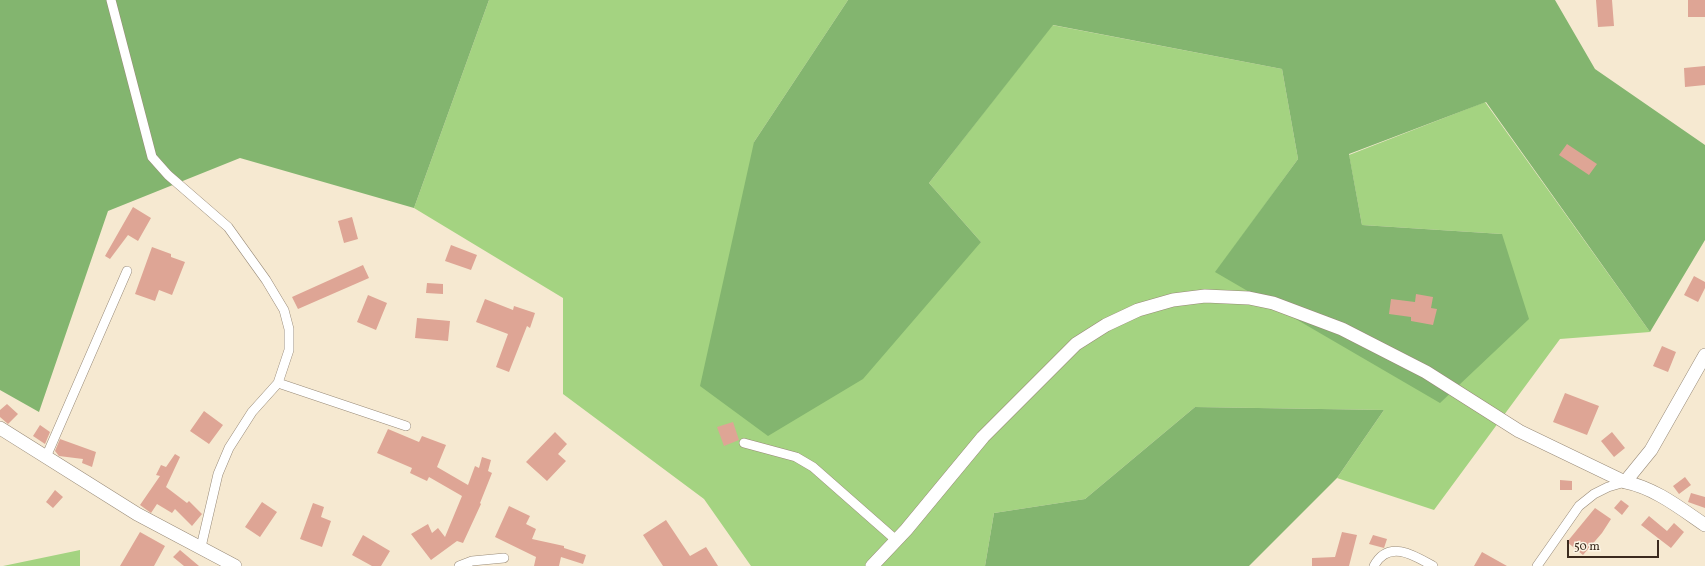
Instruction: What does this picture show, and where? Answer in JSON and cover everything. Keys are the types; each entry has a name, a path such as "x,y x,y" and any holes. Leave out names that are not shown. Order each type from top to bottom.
{"street":[{"path":"111,0 152,157 168,175 228,227 266,280 284,310 289,329 288,350 278,383 252,412 229,448 218,474 201,547"},
{"path":"46,457 127,271"},
{"path":"872,566 896,540 983,437 1076,344 1106,324 1138,310 1173,300 1205,296 1249,298 1273,303 1342,329 1426,372 1519,431 1625,482 1640,485 1657,494 1705,525"},
{"path":"1537,566 1579,506 1594,494 1608,487 1625,482 1651,450 1705,355"},
{"path":"278,383 406,426"},
{"path":"0,428 138,514 235,566"},
{"path":"744,443 796,457 813,467 896,540"},
{"path":"1374,566 1378,558 1384,554 1394,552 1408,552 1433,566"},
{"path":"459,566 472,561 504,558"}],"green space":[{"path":"0,0 489,0 414,208 240,158 108,211 39,412 0,390"},
{"path":"489,0 848,0 754,142 981,242 929,183 1052,25 1282,69 1298,159 1216,272 1502,234 1362,225 1349,155 1485,102 1650,332 1560,339 1434,510 1337,478 1384,410 1195,407 1085,499 994,513 985,566 751,566 704,499 563,394 563,298 414,208"},
{"path":"848,0 1555,0 1595,69 1705,145 1705,240 1650,332 1486,102 1349,154 1362,225 1502,234 1529,319 1440,403 1215,272 1298,159 1282,69 1053,25 929,183 981,242 863,379 768,436 700,386 754,142"},
{"path":"1195,407 1384,410 1337,478 1249,566 985,566 994,513 1085,499"},
{"path":"80,550 80,566 3,566"}],"building":[{"path":"1596,0 1612,0 1614,26 1598,27"},
{"path":"1688,0 1705,0 1705,17 1688,17"},
{"path":"1705,66 1705,85 1685,87 1684,68"},
{"path":"1567,144 1597,164 1589,175 1559,155"},
{"path":"133,207 151,218 138,241 128,235 110,259 105,256"},
{"path":"352,217 358,239 344,243 338,221"},
{"path":"451,245 477,255 471,270 445,261"},
{"path":"152,247 171,254 171,257 185,262 172,295 159,290 155,301 135,294"},
{"path":"363,265 369,278 298,309 292,297"},
{"path":"1694,276 1705,282 1705,288 1698,302 1684,295"},
{"path":"427,283 443,284 443,294 426,293"},
{"path":"1416,294 1433,297 1431,308 1437,309 1433,325 1411,321 1411,317 1389,314 1391,299 1415,302"},
{"path":"368,295 387,303 376,330 357,322"},
{"path":"485,299 513,310 514,306 535,313 530,328 527,326 509,372 496,367 508,334 476,322"},
{"path":"417,318 450,321 448,341 415,338"},
{"path":"1662,346 1676,352 1668,372 1653,366"},
{"path":"1565,393 1599,406 1587,435 1553,422"},
{"path":"7,404 18,414 8,424 0,417 0,410"},
{"path":"204,411 223,425 209,444 190,431"},
{"path":"733,422 739,440 724,446 717,427"},
{"path":"40,425 50,432 45,444 33,436"},
{"path":"388,429 419,442 422,436 446,445 437,467 468,485 475,466 479,468 482,457 491,460 488,471 492,473 480,503 481,504 463,543 457,541 431,560 411,534 428,524 432,533 438,528 445,537 462,496 429,477 427,481 410,473 412,468 377,453"},
{"path":"555,432 567,444 558,454 566,461 547,481 526,462"},
{"path":"1612,432 1625,448 1614,457 1601,441"},
{"path":"60,439 96,452 92,467 82,463 83,459 59,456 55,451"},
{"path":"175,454 180,457 166,487 187,503 189,501 202,514 192,526 175,509 172,513 157,504 151,513 140,505 160,476 156,475 161,465 166,467"},
{"path":"1685,477 1691,485 1679,494 1673,486"},
{"path":"1560,480 1572,481 1572,490 1560,490"},
{"path":"55,490 63,497 53,508 46,502"},
{"path":"1691,493 1705,497 1705,508 1688,502"},
{"path":"1621,500 1629,506 1622,515 1614,508"},
{"path":"262,502 277,512 260,537 245,527"},
{"path":"313,503 324,507 321,517 331,521 322,547 300,539"},
{"path":"509,506 530,516 526,524 536,529 532,539 564,546 564,548 586,555 583,564 561,557 559,566 534,566 536,557 495,537"},
{"path":"1595,508 1611,519 1602,533 1583,555 1567,542"},
{"path":"1649,516 1667,531 1674,523 1684,532 1671,548 1641,525"},
{"path":"666,520 690,556 706,547 718,566 663,566 643,535"},
{"path":"140,532 165,546 154,566 120,566"},
{"path":"1342,532 1357,535 1349,566 1312,566 1312,558 1335,557"},
{"path":"363,535 390,551 381,566 372,566 352,555"},
{"path":"1373,535 1387,539 1384,548 1369,544"},
{"path":"180,550 199,566 184,566 173,557"},
{"path":"1482,552 1507,566 1474,566"}]}
